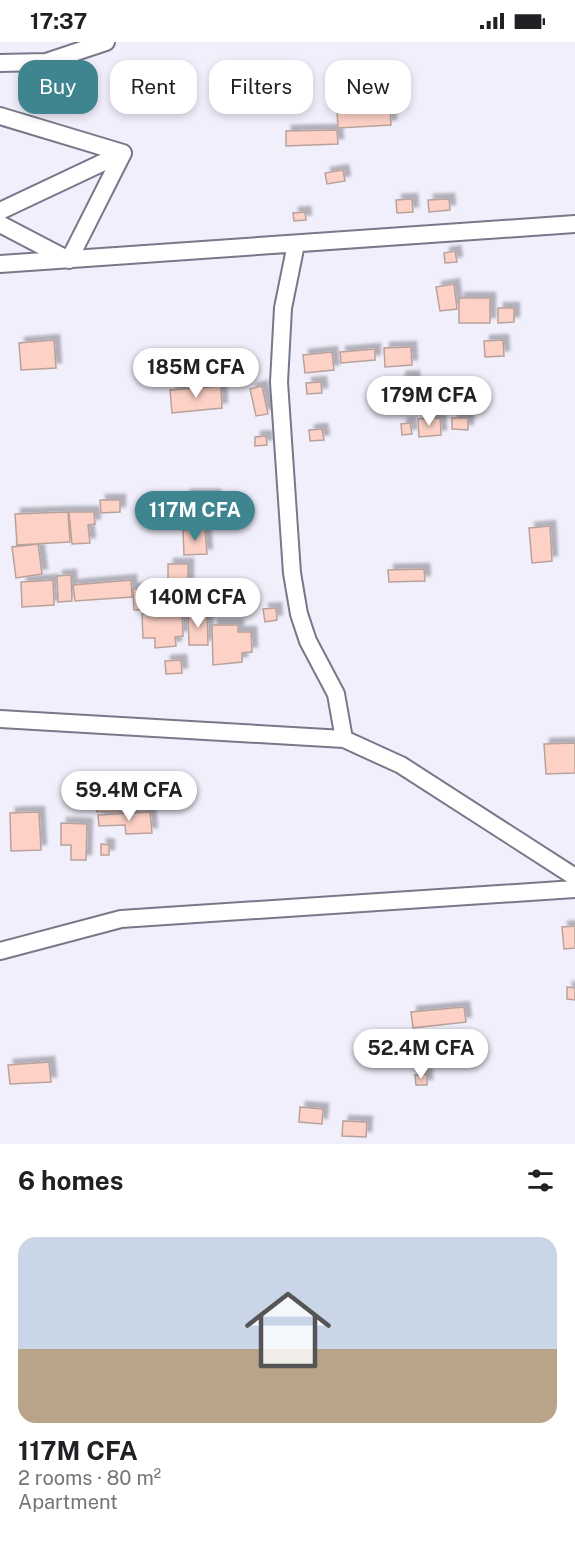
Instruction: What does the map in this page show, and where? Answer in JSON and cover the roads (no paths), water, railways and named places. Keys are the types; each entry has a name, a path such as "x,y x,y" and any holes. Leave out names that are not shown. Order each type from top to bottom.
{"street":[{"path":"0,63 46,62 106,42"},
{"path":"0,116 123,153"},
{"path":"0,211 123,153"},
{"path":"69,260 123,153"},
{"path":"0,224 69,260"},
{"path":"0,264 575,224"},
{"path":"296,244 283,308 279,382 292,573 299,614 308,641 336,694 344,739"},
{"path":"0,719 344,739 401,765 575,878"},
{"path":"0,951 121,919 575,889"}]}
